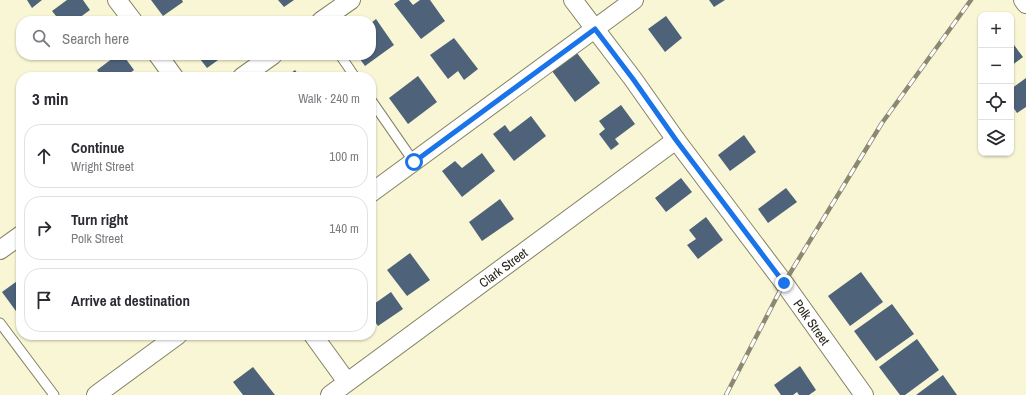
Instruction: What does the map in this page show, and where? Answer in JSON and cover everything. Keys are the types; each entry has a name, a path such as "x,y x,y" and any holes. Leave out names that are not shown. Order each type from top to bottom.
{"street":[{"path":"117,0 129,16"},
{"name":"Polk Street","path":"573,0 784,283 864,395"},
{"path":"376,189 634,0"},
{"path":"1023,0 1026,4"},
{"path":"328,16 347,1"},
{"path":"162,60 170,72"},
{"path":"249,72 266,60"},
{"name":"Clark Street","path":"330,395 676,140"},
{"path":"0,250 16,239"},
{"path":"96,395 171,340"},
{"path":"317,340 347,382"}],"lane":[{"path":"343,60 352,72"},
{"path":"376,107 414,162"},
{"path":"0,323 54,395"}],"building":[{"path":"27,0 42,0 32,8"},
{"path":"67,0 83,0 90,10 82,16 56,16 52,11"},
{"path":"151,0 182,0 183,2 163,16"},
{"path":"278,0 294,0 284,7"},
{"path":"400,0 409,0 413,5 420,0 430,0 445,21 421,39 394,4"},
{"path":"709,0 725,0 714,7"},
{"path":"666,16 682,38 665,52 648,29"},
{"path":"376,19 394,45 376,58"},
{"path":"454,38 478,69 464,80 458,71 448,79 430,55"},
{"path":"1014,45 1023,57 1014,64"},
{"path":"577,53 600,83 575,102 552,71"},
{"path":"110,60 127,60 134,70 131,72 98,72 97,70"},
{"path":"201,60 218,60 207,68"},
{"path":"361,60 373,60 365,66"},
{"path":"418,76 437,102 408,124 389,98"},
{"path":"1026,78 1026,107 1017,113 1014,108 1014,87"},
{"path":"621,105 635,124 615,139 619,144 611,150 599,134 605,129 599,121"},
{"path":"531,116 546,136 514,161 493,134 505,125 510,132"},
{"path":"744,135 756,152 730,171 718,155"},
{"path":"482,153 495,171 462,197 442,171 455,161 462,168"},
{"path":"681,178 692,192 666,212 655,198"},
{"path":"786,188 797,202 768,223 758,209"},
{"path":"500,199 514,219 482,241 469,222"},
{"path":"706,217 723,240 698,259 687,245 696,239 689,230"},
{"path":"410,253 430,280 407,296 387,270"},
{"path":"861,272 883,302 850,326 828,296"},
{"path":"16,282 16,311 2,292"},
{"path":"391,292 403,309 378,326 376,323 376,302"},
{"path":"892,304 914,334 876,361 854,331"},
{"path":"917,339 939,370 905,395 900,395 879,367"},
{"path":"800,366 816,390 809,395 799,395 797,392 793,395 781,395 774,385"},
{"path":"253,367 275,395 243,395 233,382"},
{"path":"943,375 957,395 916,395"}],"railway":[{"path":"726,395 784,283 882,123 971,0"}],"route":[{"path":"414,162 595,29 633,79 676,140 784,283"}]}
